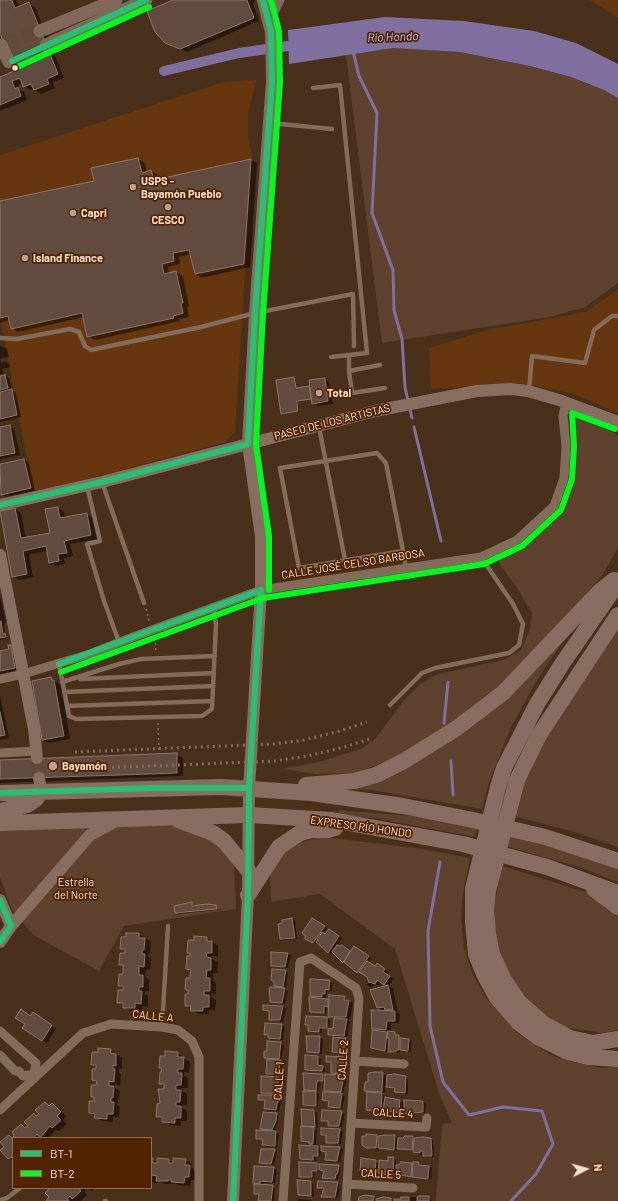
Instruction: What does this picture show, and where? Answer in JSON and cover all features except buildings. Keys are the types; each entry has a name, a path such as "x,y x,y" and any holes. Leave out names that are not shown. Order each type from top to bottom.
{"highway":[{"path":"0,793 40,785 152,788 249,788 354,781 376,775 404,762 457,728 503,693 600,591 618,576"},
{"path":"618,583 562,664 537,704 516,744 498,787 480,890 490,944 498,969 510,991 527,1010 544,1024 570,1038 593,1043 618,1043"},
{"path":"613,1058 568,1052 538,1036 519,1023 497,998 484,974 476,954 472,921 480,890 517,780 540,735 617,615"},
{"path":"0,811 27,805 36,799 40,785"},
{"path":"249,788 311,793 403,806 449,815 545,837 618,861"},
{"name":"EXPRESO RÍO HONDO","path":"0,823 249,815 349,823 463,844 547,867 618,893"},
{"path":"169,817 213,833 224,841 248,870"},
{"path":"248,895 279,847 300,833 312,830 328,830 349,823"},
{"path":"586,881 601,896 618,907"},
{"path":"593,1043 618,1039"}],"main road":[{"path":"40,31 116,0"},
{"path":"46,45 146,0"},
{"path":"268,19 278,0"},
{"path":"2,45 7,63"}],"street":[{"path":"233,1201 248,895 249,788 261,590 261,537 248,444 255,313 272,82 272,50 268,19 263,0"},
{"name":"PASEO DE LOS ARTISTAS","path":"0,505 87,486 375,411 434,398 477,391 510,389 528,391 566,402 618,422"},
{"name":"CALLE JOSÉ CELSO BARBOSA","path":"0,679 23,674 90,654 261,590 481,557 517,540 554,506 564,478 566,446 563,416 566,402"},
{"path":"0,555 2,581 23,674 37,755 0,753"},
{"path":"0,942 10,926 90,835 120,818"},
{"path":"0,900 10,926"},
{"name":"CALLE 2","path":"300,962 311,958 356,988 359,998 346,1201"},
{"name":"CALLE 1","path":"283,1201 300,962"},
{"name":"CALLE A","path":"0,1110 35,1075 84,1033 111,1024 162,1027 178,1030 192,1041 199,1057 199,1201"},
{"path":"0,1031 36,1063 35,1075 23,1076 19,1071 20,1067 0,1047"},
{"path":"0,1055 15,1071 19,1071"},
{"path":"354,1060 404,1064"},
{"name":"CALLE 4","path":"351,1123 426,1126 427,1118"},
{"name":"CALLE 5","path":"348,1184 413,1188"}],"lane":[{"path":"313,88 340,85 367,353 331,357"},
{"path":"268,122 332,129"},
{"path":"0,338 17,339 70,329 79,332 85,346 90,350 201,327 255,313 353,294 354,346"},
{"path":"528,391 532,356 585,363 594,330 612,316 618,316"},
{"path":"349,355 349,371 352,393 385,388"},
{"path":"349,371 380,365"},
{"path":"319,425 345,560"},
{"path":"403,551 299,568 280,468 377,453 386,463 403,551 406,568"},
{"path":"102,482 144,603"},
{"path":"87,486 100,541 87,544 104,601 119,642"},
{"path":"390,705 422,673 435,668 509,653 519,645 523,624 513,604 481,557"},
{"path":"58,664 69,716 76,719 202,716 212,709 216,624 213,607"},
{"path":"62,682 119,664 141,659 214,656"},
{"path":"62,682 105,677 214,673"},
{"path":"64,692 213,686"},
{"path":"67,706 212,701"},
{"path":"162,1027 168,926"},
{"path":"0,1200 18,1189"}],"shaded area":[{"path":"590,0 618,0 618,18"},
{"path":"256,80 248,114 248,137 252,159 235,432 225,442 93,478 33,491 2,325 0,325 0,155 224,82"},
{"path":"618,289 618,413 572,393 519,383 431,389 429,348 487,330 586,312"}],"green space":[{"path":"393,48 460,52 530,66 571,77 604,90 618,98 618,283 585,307 550,317 382,343 346,55"},
{"path":"579,417 618,435 618,548 603,574 546,641 485,700 405,753 357,773 315,774 282,769 323,761 361,749 374,740 406,698 422,683 438,674 504,660 521,650 530,629 532,613 515,585 497,560 519,545 552,518 566,498 576,460 574,420"},
{"path":"618,621 618,847 575,832 514,816 520,789 536,752"},
{"path":"569,633 540,675 511,727 489,782 482,809 372,790 341,788 388,773"},
{"path":"339,810 422,817 478,826 475,837 375,818 338,815"},
{"name":"Estrella del Norte","path":"138,823 181,826 215,841 234,863 236,909 124,926 99,971 35,936 12,909 0,878 0,829"},
{"path":"509,835 618,866 618,882 579,867 506,846"},
{"path":"323,837 416,848 470,858 462,898 461,919 464,949 473,975 486,998 516,1032 551,1055 600,1068 618,1067 618,1201 436,1201 442,1124 452,1123 440,1096 395,949 320,894 271,902 270,872 280,855 302,842"},
{"path":"502,866 585,892 603,900 618,911 618,1030 602,1033 565,1027 551,1019 520,992 508,972 498,950 493,913"}],"water":[{"path":"385,17 464,21 534,31 576,43 618,64 618,98 604,90 571,77 530,66 460,52 393,48 289,64 288,30"}],"waterway":[{"name":"Río Hondo","path":"164,71 239,53 288,46"},
{"path":"353,51 359,76 377,113 372,213 393,270 394,310 402,339 405,387 408,401"},
{"path":"409,406 412,418"},
{"path":"414,427 441,541"},
{"path":"444,723 448,682"},
{"path":"451,761 453,795"},
{"path":"440,862 428,931 430,1026 443,1082 469,1115 503,1107 542,1111 553,1144 536,1174 511,1201"}],"tunnel":[{"path":"5,44 40,31"},
{"path":"12,61 46,45"},
{"path":"37,758 39,778"}],"railway":[{"path":"75,752 272,744 304,740 367,722"},
{"path":"76,769 274,761 307,756 341,748 373,738"}],"transit line":[{"name":"BT-1","path":"12,61 146,0"},
{"name":"BT-1","path":"0,505 102,482 248,444 255,313 272,82 271,32 263,0"},
{"name":"BT-2","path":"269,590 269,536 256,444 263,314 280,83 279,31 271,0"},
{"name":"BT-2","path":"15,68 149,7"},
{"name":"BT-2","path":"61,672 263,598 484,564 522,546 561,510 572,479 574,446 572,413 615,429"},
{"name":"BT-1","path":"59,664 261,590 249,788 248,895 233,1201"},
{"name":"BT-1","path":"0,793 152,788 249,788"},
{"name":"BT-1","path":"0,900 11,926 0,942"}],"place":[{"name":"USPS - Bayamón Pueblo","path":"133,187"},
{"name":"CESCO","path":"168,207"},
{"name":"Capri","path":"73,213"},
{"name":"Island Finance","path":"25,258"},
{"name":"Total","path":"319,393"},
{"name":"Bayamón","path":"53,766"}]}
